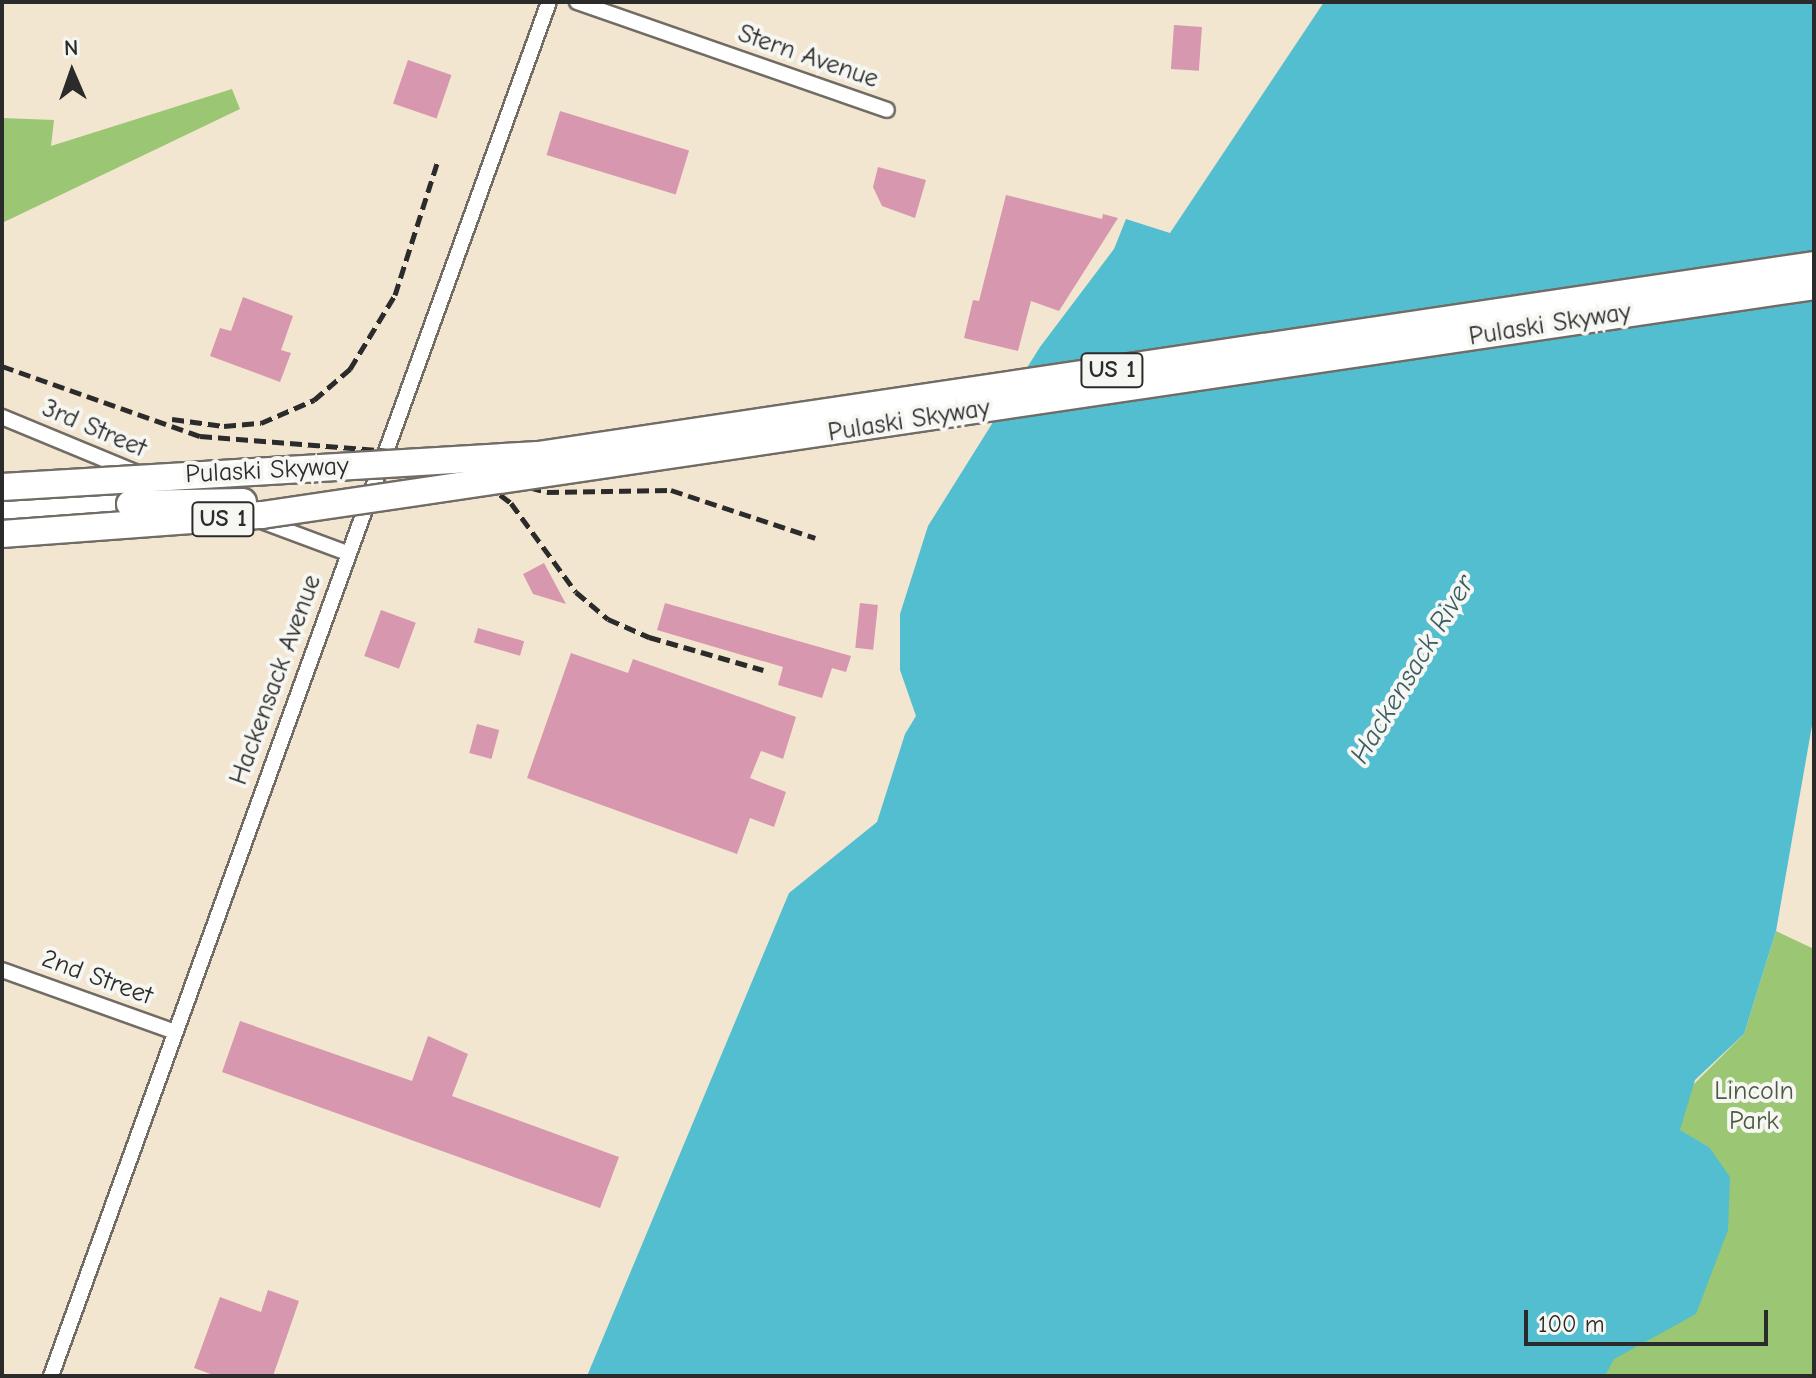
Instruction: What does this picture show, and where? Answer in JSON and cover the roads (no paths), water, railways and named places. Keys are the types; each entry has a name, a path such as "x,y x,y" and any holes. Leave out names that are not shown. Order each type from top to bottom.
{"highway":[{"name":"Pulaski Skyway","path":"2,487 538,455 1814,265"},
{"name":"Pulaski Skyway","path":"2,534 208,521 442,490 1814,286"},
{"path":"130,504 311,484 409,463"},
{"path":"2,511 442,490"}],"street":[{"name":"Hackensack Avenue","path":"51,1376 549,2"},
{"name":"Stern Avenue","path":"577,2 887,110"},
{"name":"3rd Street","path":"2,417 347,553"},
{"name":"2nd Street","path":"2,970 175,1032"}],"water":[{"name":"Hackensack River","path":"1324,2 1814,2 1814,714 1776,931 1744,1034 1695,1080 1680,1130 1709,1147 1730,1177 1728,1230 1696,1314 1614,1359 1605,1376 587,1376 789,893 877,822 905,734 916,716 900,670 900,614 928,526 1040,347 1114,249 1126,219 1170,233"}],"railway":[{"path":"172,419 224,426 261,423 314,400 350,369 395,295 438,160"},
{"path":"2,366 200,436 390,451 547,492 671,490 815,538"},
{"path":"486,484 511,503 576,592 608,619 649,637 763,670"}],"park label":[{"name":"Lincoln Park","path":"1754,1107"}]}
